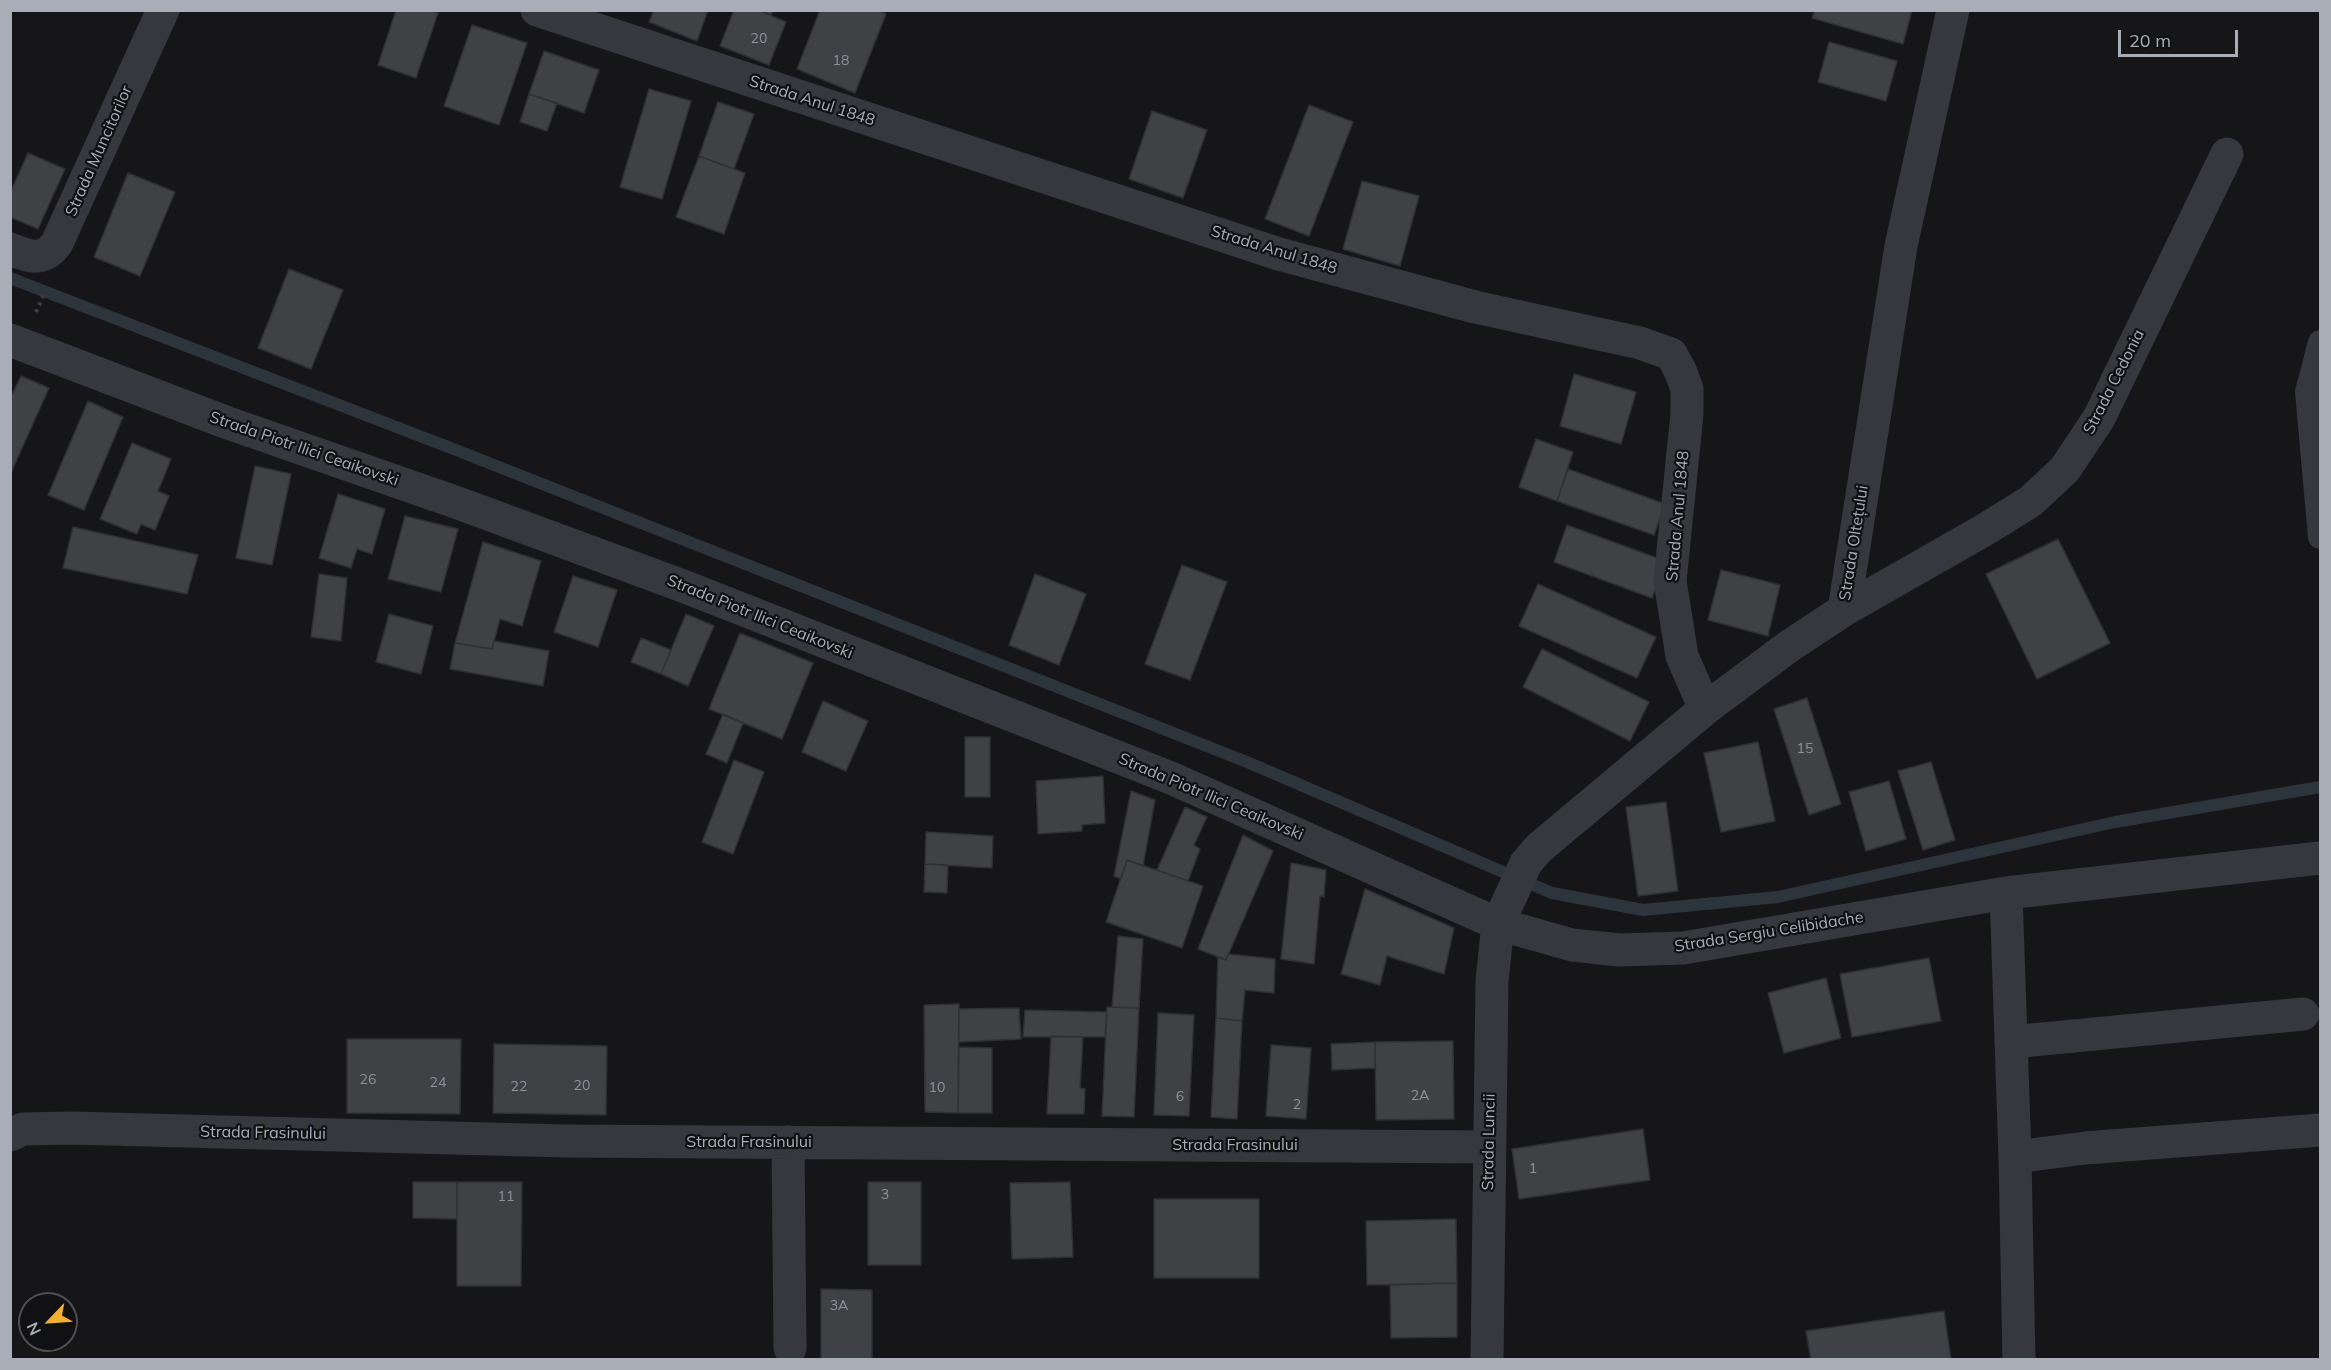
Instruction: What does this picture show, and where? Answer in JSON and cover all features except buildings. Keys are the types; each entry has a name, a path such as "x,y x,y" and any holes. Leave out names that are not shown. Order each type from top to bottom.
{"street":[{"name":"Strada Muncitorilor","path":"10,249 34,257 52,251 163,10"},
{"name":"Strada Anul 1848","path":"537,10 1280,254 1475,307 1640,343 1671,354 1687,389 1688,414 1670,581 1682,656 1705,708"},
{"name":"Strada Oltețului","path":"1503,914 1526,863 1539,848 1705,708 1788,647 1844,610 1901,246 1953,10"},
{"name":"Strada Cedonia","path":"1844,610 2031,501 2065,469 2098,418 2227,154"},
{"name":"Strada Piotr Ilici Ceaikovski","path":"10,340 228,423 458,503 683,586 1171,778 1503,914"},
{"name":"Strada Sergiu Celibidache","path":"1503,914 1572,945 1620,950 1683,948 2006,893 2320,858"},
{"path":"2006,893 2019,1359"},
{"name":"Strada Luncii","path":"1487,1359 1492,980 1503,914"},
{"path":"2011,1042 2303,1014"},
{"name":"Strada Frasinului","path":"10,1135 23,1129 71,1128 566,1141 1489,1147"},
{"path":"2015,1157 2085,1148 2320,1130"},
{"path":"788,1142 790,1348"}],"lane":[{"path":"2320,342 2307,392 2320,537"}],"path":[{"path":"34,316 45,291"}],"waterway":[{"path":"10,278 456,450 1247,762 1552,893 1643,910 1778,897 2115,822 2320,787"}]}
